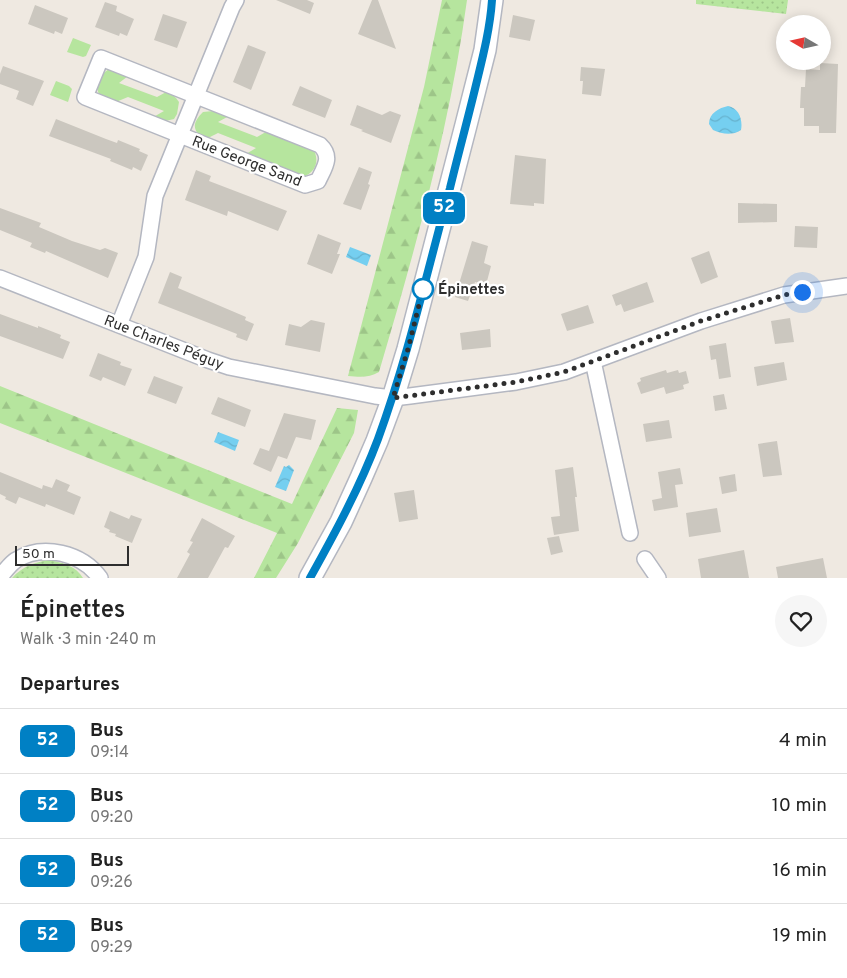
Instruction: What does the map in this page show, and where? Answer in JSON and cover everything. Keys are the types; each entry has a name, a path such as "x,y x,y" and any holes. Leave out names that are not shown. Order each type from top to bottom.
{"main road":[{"path":"310,578 353,496 393,398 408,349 469,115 485,50 492,0"}],"street":[{"name":"Rue George Sand","path":"118,325 146,257 156,196 195,95 236,0"},
{"name":"Rue George Sand","path":"101,58 320,145 325,150 328,158 318,181 305,185 180,135 85,97 101,58"},
{"name":"Rue Charles Péguy","path":"0,278 229,367 393,398 516,382 564,372 701,321 784,295 847,286"},
{"path":"593,361 630,533"},
{"path":"0,577 15,560 34,552 46,552 67,554 81,560 94,570 100,578"},
{"path":"645,559 658,578"}],"green space":[{"path":"442,0 467,0 451,94 430,188 379,372 368,376 348,376 424,87"},
{"path":"696,0 788,0 786,14 696,4"},
{"path":"73,38 91,45 86,56 83,57 67,52"},
{"path":"111,68 132,73 119,83 157,97 168,91 179,102 174,119 161,122 150,119 164,111 128,97 111,104 99,95 99,79"},
{"path":"56,81 72,89 68,102 50,95"},
{"path":"213,111 229,116 218,122 257,137 271,129 312,147 316,156 316,165 308,175 303,177 246,154 256,148 218,133 204,140 197,133 195,123 203,112"},
{"path":"0,386 292,504 337,408 358,410 354,433 298,543 276,578 254,578 277,533 0,423"},
{"path":"50,560 73,568 83,578 12,578 20,570 30,565"}],"water":[{"path":"728,106 735,109 739,115 741,130 727,134 713,130 709,120 718,110"},
{"path":"350,247 371,255 367,266 346,257"},
{"path":"218,432 239,440 235,451 214,442"},
{"path":"289,465 294,470 286,491 275,487 284,466"}],"building":[{"path":"276,0 307,0 314,3 310,14"},
{"path":"372,0 378,0 396,49 358,34"},
{"path":"105,2 117,6 116,11 134,19 127,36 120,33 119,36 95,27"},
{"path":"35,5 68,18 62,34 55,31 54,34 28,24"},
{"path":"163,14 187,22 177,48 154,40"},
{"path":"513,15 535,20 530,41 509,37"},
{"path":"248,45 266,52 251,90 233,82"},
{"path":"831,64 838,64 836,133 819,133 819,126 804,126 804,108 800,108 801,87 805,87 806,70 831,70"},
{"path":"3,66 44,81 33,106 16,99 19,91 0,84 0,74"},
{"path":"581,67 605,69 601,96 582,94 583,81 580,81"},
{"path":"300,86 332,100 325,118 292,105"},
{"path":"357,105 382,115 390,111 401,115 391,143 350,125"},
{"path":"56,119 117,143 118,140 140,149 139,151 148,155 141,171 133,167 132,170 110,161 111,159 49,136"},
{"path":"515,155 546,159 544,204 534,203 534,206 510,204"},
{"path":"359,167 372,172 368,184 370,185 361,210 343,204"},
{"path":"196,170 211,176 209,181 287,211 278,231 228,211 227,216 185,200"},
{"path":"738,203 777,204 777,222 738,223"},
{"path":"0,208 41,223 39,227 72,241 100,250 105,248 118,253 108,278 46,251 45,253 30,247 32,243 0,230"},
{"path":"795,226 818,227 817,248 794,247"},
{"path":"318,234 341,243 337,254 340,254 332,274 307,264"},
{"path":"472,241 488,246 484,263 491,266 486,285 475,282 468,301 455,297"},
{"path":"709,251 718,277 701,284 691,258"},
{"path":"170,272 182,277 178,288 246,317 245,320 254,324 247,341 236,337 237,334 158,303"},
{"path":"647,282 654,302 624,312 621,304 616,306 612,295"},
{"path":"588,305 594,323 567,331 561,314"},
{"path":"0,314 61,335 60,338 70,342 63,359 0,336"},
{"path":"790,318 794,342 775,344 771,321"},
{"path":"311,320 325,323 320,352 285,345 289,324 301,327"},
{"path":"490,329 491,347 462,350 460,333"},
{"path":"726,343 731,377 719,379 716,359 711,360 709,346"},
{"path":"98,353 121,362 120,365 132,369 125,386 103,377 101,381 89,376"},
{"path":"784,362 787,380 757,386 754,367"},
{"path":"666,370 667,373 678,370 679,373 686,371 689,383 683,385 684,389 666,394 664,387 641,394 637,383 641,381 640,378"},
{"path":"154,376 183,387 176,404 147,393"},
{"path":"724,394 727,409 715,411 713,396"},
{"path":"218,397 251,410 245,427 211,414"},
{"path":"284,413 316,420 311,440 296,437 287,459 278,456 271,472 253,464 260,448 269,451"},
{"path":"669,420 672,438 646,442 643,424"},
{"path":"777,441 782,475 763,477 758,444"},
{"path":"573,467 579,531 554,535 551,517 560,516 555,470"},
{"path":"680,468 683,484 675,485 678,507 654,511 652,500 662,498 658,472"},
{"path":"0,472 42,489 43,485 52,488 56,479 70,485 67,491 81,497 74,515 46,504 45,507 19,497 16,504 5,499 6,497 0,494"},
{"path":"735,474 737,491 722,494 719,477"},
{"path":"414,490 418,519 399,522 394,493"},
{"path":"717,508 721,532 689,537 686,513"},
{"path":"110,511 129,519 131,515 142,519 132,543 115,536 116,534 109,532 110,530 104,527"},
{"path":"202,518 235,536 228,548 225,547 208,578 177,578 190,554 187,552 193,542 190,541"},
{"path":"559,536 563,552 551,555 547,538"},
{"path":"744,550 749,578 701,578 698,559"},
{"path":"823,558 827,578 778,578 776,567"}],"bus line":[{"name":"52","path":"310,578 341,522 377,441 393,398 408,349 485,50 492,0"}],"place":[{"name":"Épinettes","path":"423,289"}],"route":[{"path":"423,289 393,398 516,382 564,372 701,321 784,295 802,292"}]}
